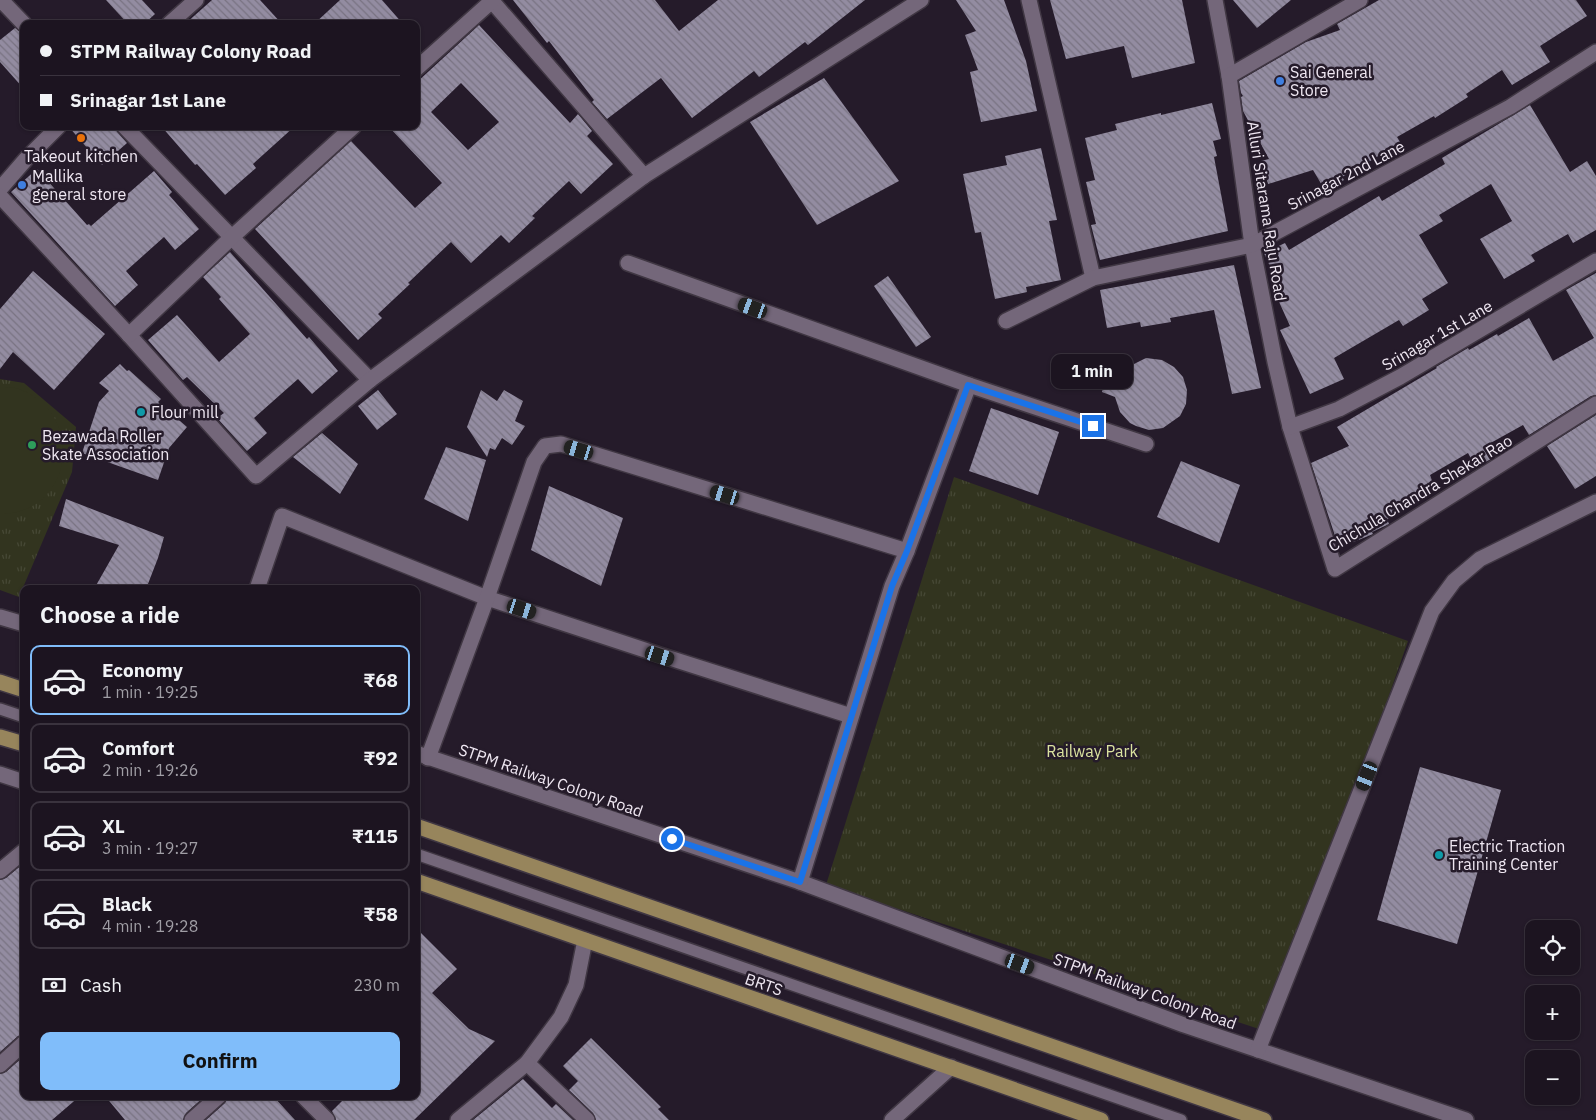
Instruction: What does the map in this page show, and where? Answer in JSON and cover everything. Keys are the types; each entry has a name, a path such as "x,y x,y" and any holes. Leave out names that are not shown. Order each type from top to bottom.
{"main road":[{"path":"0,682 20,689"},
{"path":"0,737 20,743"},
{"path":"420,827 1264,1120"},
{"name":"BRTS","path":"420,882 1101,1120"}],"street":[{"path":"1,0 20,20"},
{"path":"174,20 196,0"},
{"path":"420,65 492,0 644,176"},
{"path":"0,196 256,476 370,380 644,176 921,0"},
{"path":"1006,320 1093,278 1029,0"},
{"name":"Alluri Sitarama Raju Road","path":"1215,0 1229,76 1252,245 1290,427"},
{"path":"1229,76 1360,0"},
{"name":"Srinagar 2nd Lane","path":"1093,278 1252,245 1510,107 1596,52"},
{"path":"0,188 55,130"},
{"path":"128,130 370,380"},
{"path":"129,335 232,237 350,130"},
{"name":"Srinagar 1st Lane","path":"1290,427 1339,409 1400,377 1596,261"},
{"path":"628,263 968,385 1146,444"},
{"path":"800,882 892,586 907,551 968,385"},
{"name":"Chichula Chandra Shekar Rao","path":"1290,427 1335,569 1596,404"},
{"path":"422,755 487,598 534,462 545,446 561,444 907,551"},
{"path":"1258,1050 1432,611 1454,581 1480,559 1596,502"},
{"path":"258,585 282,516 487,598 660,656 851,716"},
{"path":"0,617 20,623"},
{"name":"STPM Railway Colony Road","path":"422,755 800,882 1175,1021 1466,1120"},
{"path":"0,774 20,781"},
{"path":"0,871 20,854"},
{"path":"458,1120 527,1063 561,1017 576,985 585,940"},
{"path":"0,1065 20,1048"},
{"path":"527,1063 586,1120"},
{"path":"892,1120 951,1068"},
{"path":"192,1120 215,1100"},
{"path":"307,1100 326,1120"}],"lane":[{"path":"0,709 20,716"},
{"path":"420,855 1181,1120"}],"green space":[{"path":"0,379 24,383 76,427 72,472 24,585 20,585 19,597 0,590"},
{"name":"Bezawada Roller Skate Association","path":"0,387 19,389 41,402 55,419 62,440 62,461 56,481 43,498 25,510 0,514"},
{"name":"Railway Park","path":"954,477 1408,641 1271,1033 826,885"}],"building":[{"path":"106,0 142,0 155,14 148,20 124,20"},
{"path":"212,0 260,0 278,20 190,20"},
{"path":"340,0 382,0 400,20 318,20"},
{"path":"513,0 655,0 679,31 718,0 865,0 808,45 805,42 759,77 754,71 692,118 661,78 607,119 592,102 594,100 549,41 547,43"},
{"path":"956,0 1004,0 1026,61 1037,111 981,122 970,72 978,70 965,35 976,31"},
{"path":"1050,0 1182,0 1195,63 1132,78 1124,46 1066,59"},
{"path":"1233,0 1291,0 1257,28"},
{"path":"1379,0 1576,0 1587,16 1540,46 1550,62 1512,85 1502,70 1466,94 1468,97 1435,118 1434,116 1397,137 1400,142 1342,177 1344,180 1326,192 1313,170 1268,184 1261,161 1269,159 1243,111 1241,97 1243,96 1239,81 1306,42 1340,30 1337,24"},
{"path":"479,25 570,123 578,114 592,131 587,136 613,164 581,194 569,181 532,216 535,218 509,243 501,235 471,263 451,242 378,314 382,318 358,340 255,229 351,141 415,208 442,183 392,130 420,130 420,79","holes":["461,83 499,122 468,150 431,112"]},
{"path":"15,28 20,31 20,84 0,62 0,40"},
{"path":"824,78 899,181 817,225 750,122"},
{"path":"1212,103 1221,139 1213,141 1217,156 1214,157 1228,231 1100,260 1091,225 1096,224 1086,182 1095,180 1085,138 1117,130 1115,124"},
{"path":"1530,105 1570,172 1587,161 1596,176 1596,230 1573,243 1568,234 1531,255 1535,261 1504,279 1480,239 1512,221 1491,184 1439,215 1443,221 1419,235 1448,283 1422,299 1429,310 1403,326 1399,320 1334,358 1344,379 1310,394 1280,330 1290,326 1275,293 1281,291 1264,253 1285,243 1289,250 1379,196 1382,201 1445,164 1442,158"},
{"path":"71,130 116,130 127,143 102,165"},
{"path":"164,130 291,130 253,164 256,168 225,195 197,164 195,165"},
{"path":"1041,148 1057,220 1049,221 1061,280 1026,287 1027,292 995,299 981,232 975,233 963,174 1007,165 1005,156"},
{"path":"37,169 87,225 91,226 154,171 172,192 169,195 199,229 175,250 164,237 126,271 138,285 115,306 11,192"},
{"path":"230,252 338,371 312,394 298,379 254,418 267,433 247,451 217,418 224,413 187,377 183,380 148,340 177,315 219,362 250,334 219,299 221,297 203,277"},
{"path":"1234,265 1261,388 1232,394 1214,310 1170,318 1171,322 1141,327 1140,322 1107,328 1100,290"},
{"path":"33,271 105,334 54,390 13,352 0,369 0,309"},
{"path":"1596,273 1596,395 1591,396 1529,435 1523,425 1487,445 1494,457 1476,468 1468,453 1430,475 1435,489 1402,500 1406,510 1387,519 1389,524 1372,532 1373,534 1339,548 1311,463 1349,446 1337,427 1468,348 1469,350 1497,334 1498,336 1529,318 1553,361 1594,338 1566,290"},
{"path":"888,276 931,337 916,347 874,286"},
{"path":"1146,358 1162,360 1174,367 1183,377 1187,390 1186,404 1180,416 1163,428 1149,430 1130,423 1120,412 1115,397 1102,392 1106,374 1119,378 1128,367"},
{"path":"120,364 161,399 158,402 187,427 169,448 158,480 82,453 99,402 109,391 99,383"},
{"path":"378,390 397,414 377,430 358,406"},
{"path":"481,390 497,401 504,390 523,401 515,421 525,426 512,445 502,438 495,450 490,448 487,457 467,427"},
{"path":"991,408 1059,432 1038,495 969,471"},
{"path":"1596,415 1596,476 1575,489 1547,446"},
{"path":"322,433 358,464 340,494 293,457"},
{"path":"446,447 486,460 468,521 424,499"},
{"path":"1181,461 1240,485 1219,543 1157,517"},
{"path":"549,486 623,518 601,586 531,550"},
{"path":"66,499 164,537 148,585 96,585 119,545 59,526"},
{"name":"Electric Traction Training Center","path":"1420,767 1501,790 1457,944 1377,920"},
{"path":"20,866 20,1035 0,1052 0,880 6,878"},
{"path":"420,932 457,969 432,993 469,1029 495,1041 414,1120 336,1120 332,1111 343,1100 420,1100"},
{"path":"591,1038 661,1107 658,1109 669,1120 596,1120 593,1113 569,1090 578,1081 563,1066"},
{"path":"20,1060 20,1100 75,1100 52,1120 0,1120 0,1074 6,1072"},
{"path":"523,1079 552,1108 556,1104 573,1120 473,1120"},
{"path":"108,1100 201,1100 186,1113 183,1120 125,1120"},
{"path":"226,1100 277,1100 295,1120 206,1120"}],"place":[{"name":"Sai General Store","path":"1280,81"},
{"name":"Takeout kitchen","path":"81,138"},
{"name":"Mallika general store","path":"22,185"},
{"name":"Flour mill","path":"141,412"},
{"name":"Bezawada Roller Skate Association","path":"32,445"},
{"name":"Electric Traction Training Center","path":"1439,855"}],"route":[{"path":"672,839 800,882 892,586 907,551 968,385 1093,426"}]}
